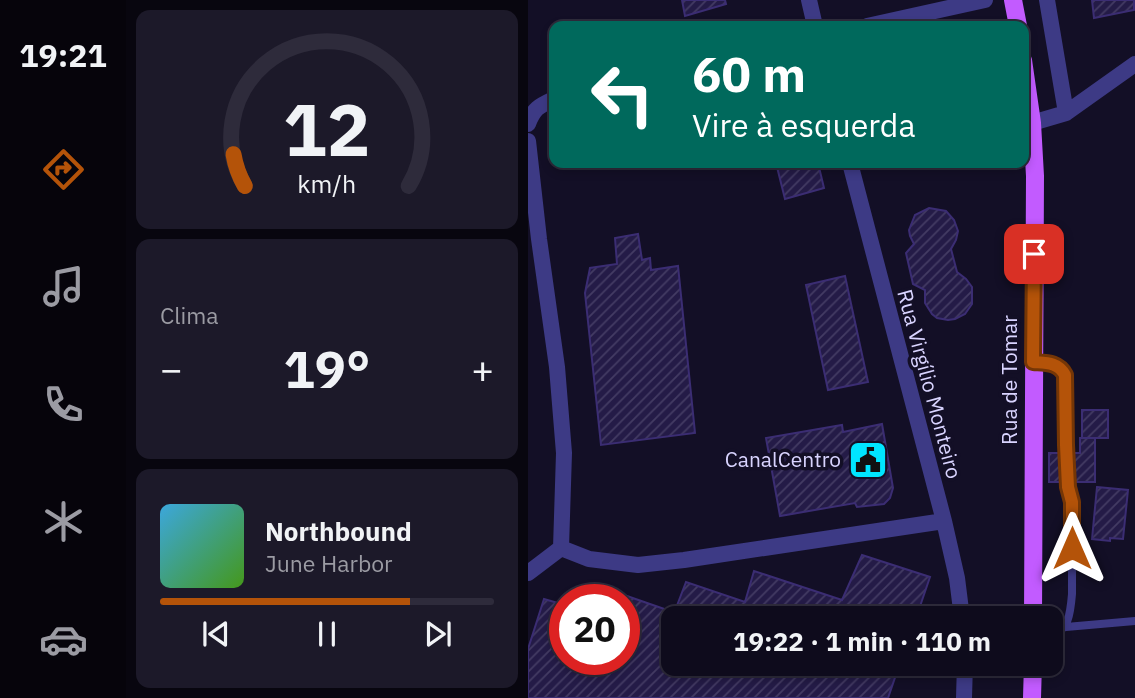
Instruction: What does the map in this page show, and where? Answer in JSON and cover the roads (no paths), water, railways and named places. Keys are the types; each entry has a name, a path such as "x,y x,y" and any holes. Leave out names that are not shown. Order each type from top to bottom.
{"main road":[{"path":"1013,0 1017,21"},
{"name":"Rua de Tomar","path":"1029,102 1035,176 1033,606"},
{"path":"1032,698 1033,676"}],"street":[{"path":"809,0 814,21"},
{"path":"890,21 985,0"},
{"path":"1047,0 1066,113"},
{"path":"1032,123 1066,113 1135,64"},
{"path":"528,124 532,112 549,101"},
{"path":"528,141 557,367 564,453 561,548"},
{"name":"Rua Virgílio Monteiro","path":"851,168 944,521 957,578 960,606"},
{"path":"561,548 589,559 638,565 944,521"},
{"path":"528,573 561,548"},
{"path":"964,698 965,676"}],"lane":[{"path":"1033,362 1055,364 1065,375 1068,487 1072,502 1072,594 1071,608 1063,630"},
{"path":"1066,627 1135,621"}],"place":[{"name":"CanalCentro","path":"868,460"}]}
